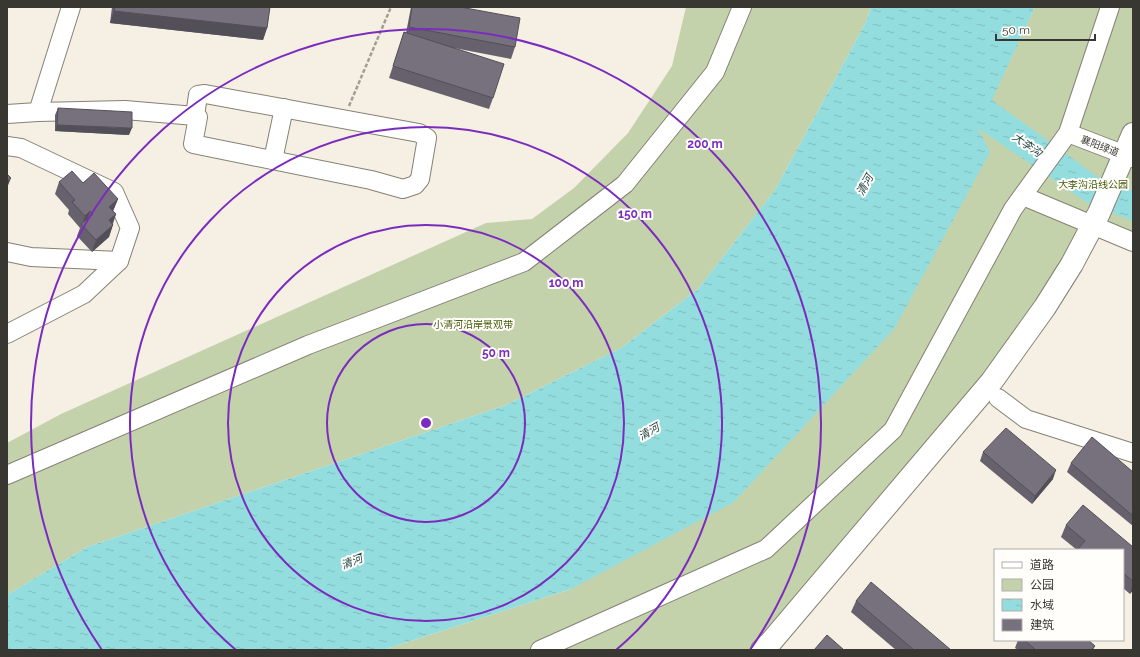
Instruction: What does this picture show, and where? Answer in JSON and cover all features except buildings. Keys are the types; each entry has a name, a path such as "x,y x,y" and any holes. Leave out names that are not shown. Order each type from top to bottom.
{"main road":[{"path":"781,650 1007,386 1085,263 1101,222 1128,162 1133,134"},
{"path":"762,650 770,643 992,381 1045,307 1101,222"}],"street":[{"path":"38,112 71,7"},
{"path":"7,475 308,345 524,262 625,184 715,72 742,7"},
{"path":"540,650 766,549 893,430 1013,209 1064,138 1110,7"},
{"path":"7,114 125,110 195,116 198,116 193,144 371,180 402,188 415,185 420,179 427,138 419,134 205,94 198,95 195,116"},
{"path":"273,160 284,108"},
{"name":"襄阳绿道","path":"1064,138 1128,162"},
{"path":"7,146 21,148 114,192 130,228 119,260 84,294 7,334"},
{"path":"1025,193 1101,222 1133,242"},
{"path":"7,252 31,257 119,260"},
{"path":"998,398 1026,420 1133,453"}],"path":[{"path":"346,120 349,104 392,7"}],"green space":[{"name":"小清河沿岸景观带","path":"686,7 871,7 866,22 775,190 698,289 621,348 506,405 87,547 7,595 7,443 61,414 486,223 532,219 574,188 628,133 672,66"},
{"name":"大李沟沿线公园","path":"1035,7 1133,7 1133,242 1096,233 769,650 383,650 571,589 978,127"}],"water":[{"path":"871,7 1035,7 992,100 1098,177 1133,191 1133,221 1086,202 978,128 990,152 894,329 734,502 571,589 383,650 7,650 7,595 87,547 506,405 621,348 698,289 775,190 866,22"}],"water label":[{"name":"大李沟","path":"1027,145"},
{"name":"清河","path":"865,185"},
{"name":"清河","path":"649,432"},
{"name":"清河","path":"352,562"}]}
